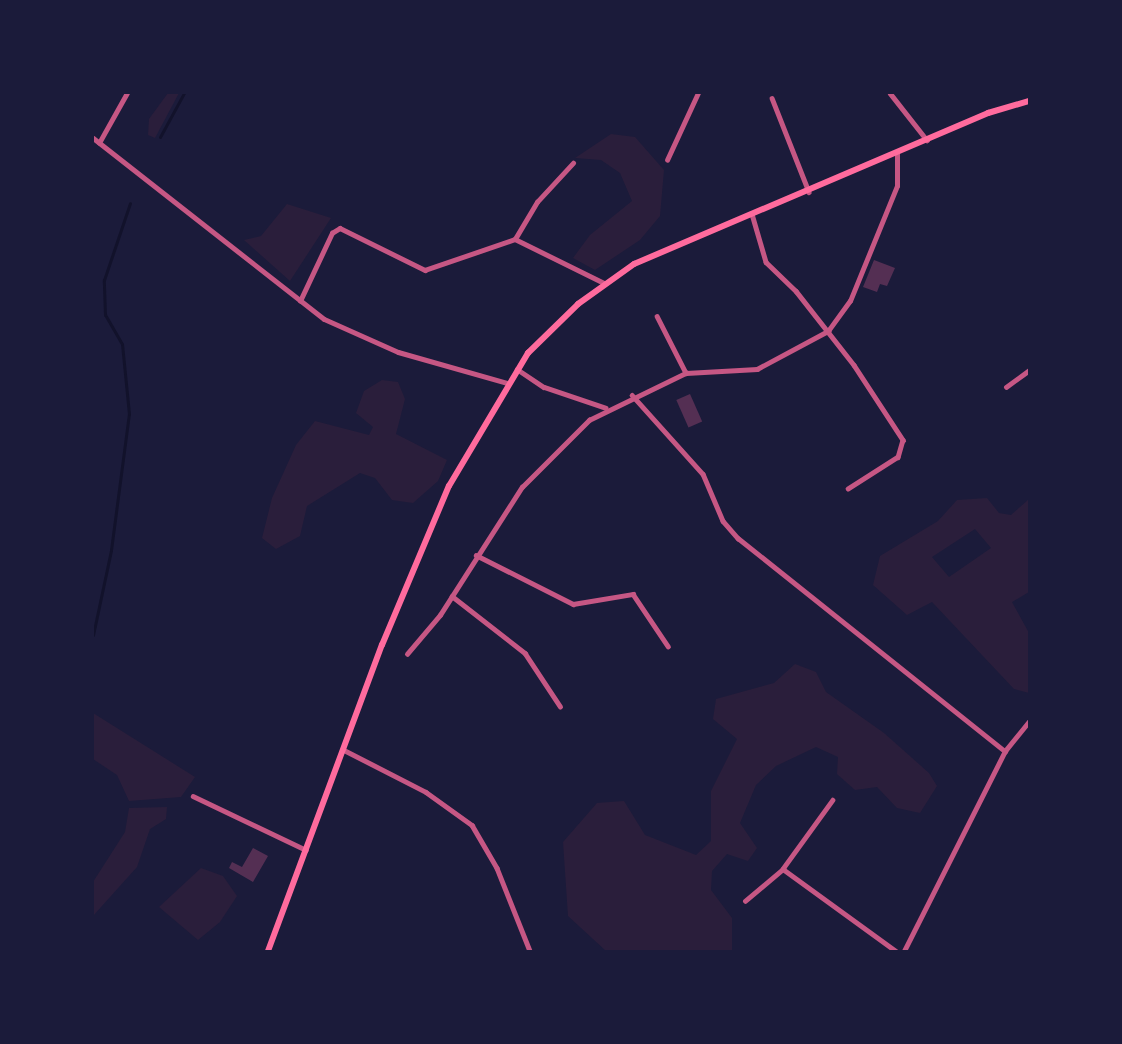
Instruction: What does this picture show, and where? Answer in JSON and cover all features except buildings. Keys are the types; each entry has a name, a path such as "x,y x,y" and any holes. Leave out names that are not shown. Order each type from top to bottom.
{"main road":[{"path":"268,951 344,750 449,486 507,383 559,322 604,284 685,240 809,192 927,140 1029,101"}],"street":[{"path":"99,143 128,93"},
{"path":"667,160 698,93"},
{"path":"890,93 927,140"},
{"path":"1028,93 1029,101"},
{"path":"772,98 809,192"},
{"path":"93,138 300,301 355,337 507,383"},
{"path":"407,654 452,596 476,555 522,487 606,408 686,373 757,369 828,331 850,301 897,186 897,154"},
{"path":"300,301 332,234 340,228 425,270 515,239 537,202 573,163"},
{"path":"752,214 766,262 828,331 903,440 898,457 848,489"},
{"path":"515,239 604,284"},
{"path":"657,316 686,373"},
{"path":"517,369 544,387 606,408"},
{"path":"1006,387 1029,370"},
{"path":"632,395 702,474 723,521 738,537 1005,750"},
{"path":"476,555 573,604 633,594 668,646"},
{"path":"452,596 525,653 560,706"},
{"path":"904,951 1005,750 1029,721"},
{"path":"344,750 426,792 472,825 497,868 530,951"},
{"path":"194,796 306,850"},
{"path":"745,901 783,870 833,800"},
{"path":"783,870 896,951"}],"shaded area":[{"path":"168,93 179,93 155,138 148,135 149,119"},
{"path":"611,134 635,137 664,170 660,216 640,240 595,270 573,258 590,235 632,201 620,173 601,160 575,158"},
{"path":"287,204 331,218 290,281 244,240 261,236"},
{"path":"382,380 398,382 405,399 396,434 447,460 438,481 413,503 392,500 375,478 360,473 307,506 300,536 276,549 262,538 272,498 296,445 315,421 369,435 373,427 356,413 364,391"},
{"path":"987,498 999,513 1011,515 1029,499 1029,592 1012,602 1029,633 1029,693 1014,689 932,602 907,615 873,585 880,556 938,521 957,500","holes":["975,529 991,548 949,577 932,557"]},
{"path":"795,664 816,672 826,692 884,733 929,773 937,786 920,813 897,808 877,787 855,790 837,774 838,757 816,747 776,766 756,785 740,823 757,848 748,861 727,854 712,871 711,890 732,918 732,951 606,951 568,916 563,842 597,803 624,801 645,835 696,855 711,841 711,791 737,739 713,719 716,699 774,683"},
{"path":"93,713 195,777 181,797 129,801 117,775 93,759"},
{"path":"167,807 166,819 150,829 137,867 93,916 93,882 125,832 129,808"},
{"path":"201,868 223,876 237,896 220,922 198,940 159,907"}],"waterway":[{"path":"160,137 184,93"},
{"path":"93,635 111,550 129,414 122,344 105,315 104,280 130,203"}]}
